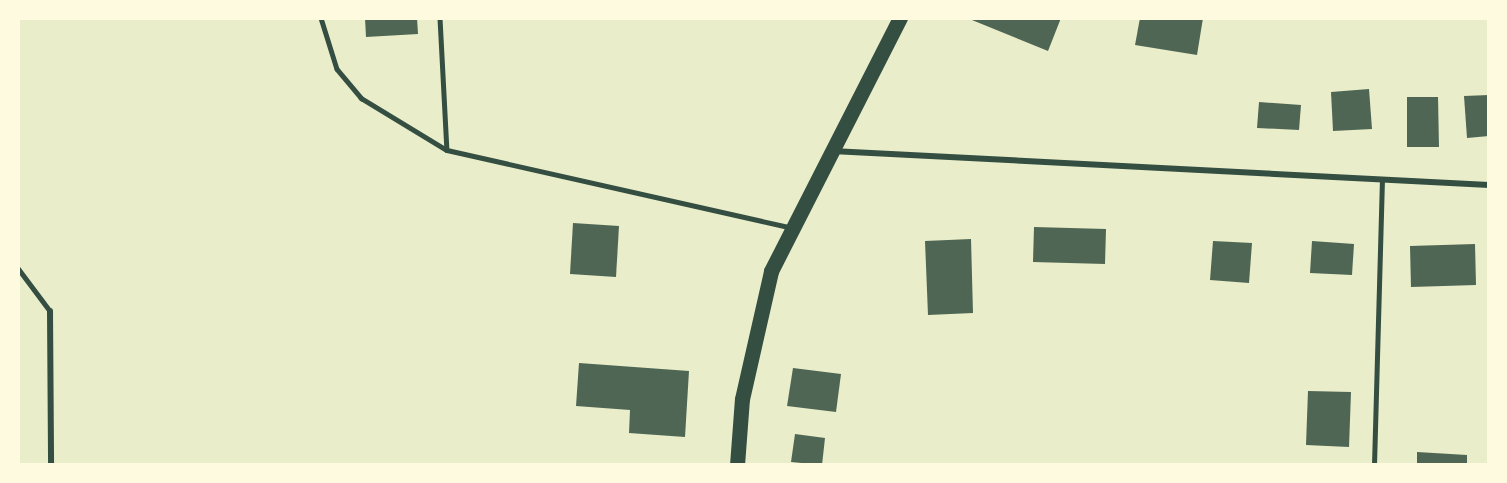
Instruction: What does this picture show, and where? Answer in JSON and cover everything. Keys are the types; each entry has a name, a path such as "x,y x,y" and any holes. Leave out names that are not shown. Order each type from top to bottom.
{"main road":[{"path":"736,465 742,399 771,271 900,18"}],"street":[{"path":"831,151 1382,182 1489,185"},
{"path":"50,311 51,465"}],"lane":[{"path":"321,18 337,69 361,98 447,150 793,228"},
{"path":"440,18 447,150"},
{"path":"1374,465 1382,182"},
{"path":"18,268 50,311"}],"building":[{"path":"365,18 417,18 418,34 366,37"},
{"path":"967,18 1061,18 1048,51"},
{"path":"1140,18 1203,18 1197,55 1135,45"},
{"path":"1369,89 1372,129 1333,131 1331,92"},
{"path":"1489,95 1489,136 1467,138 1464,96"},
{"path":"1407,97 1438,97 1439,147 1407,147"},
{"path":"1259,102 1301,105 1299,130 1257,128"},
{"path":"573,223 619,226 616,277 570,274"},
{"path":"1034,227 1106,229 1105,264 1033,262"},
{"path":"971,239 973,313 928,315 925,241"},
{"path":"1213,241 1252,243 1249,283 1210,280"},
{"path":"1312,241 1354,244 1352,275 1310,273"},
{"path":"1475,244 1476,285 1411,287 1410,246"},
{"path":"579,363 689,371 685,437 629,433 630,410 576,406"},
{"path":"793,368 841,374 836,412 787,406"},
{"path":"1308,391 1351,392 1349,447 1306,445"},
{"path":"795,434 825,438 822,465 791,462"},
{"path":"1417,452 1467,455 1467,465 1417,465"}]}
